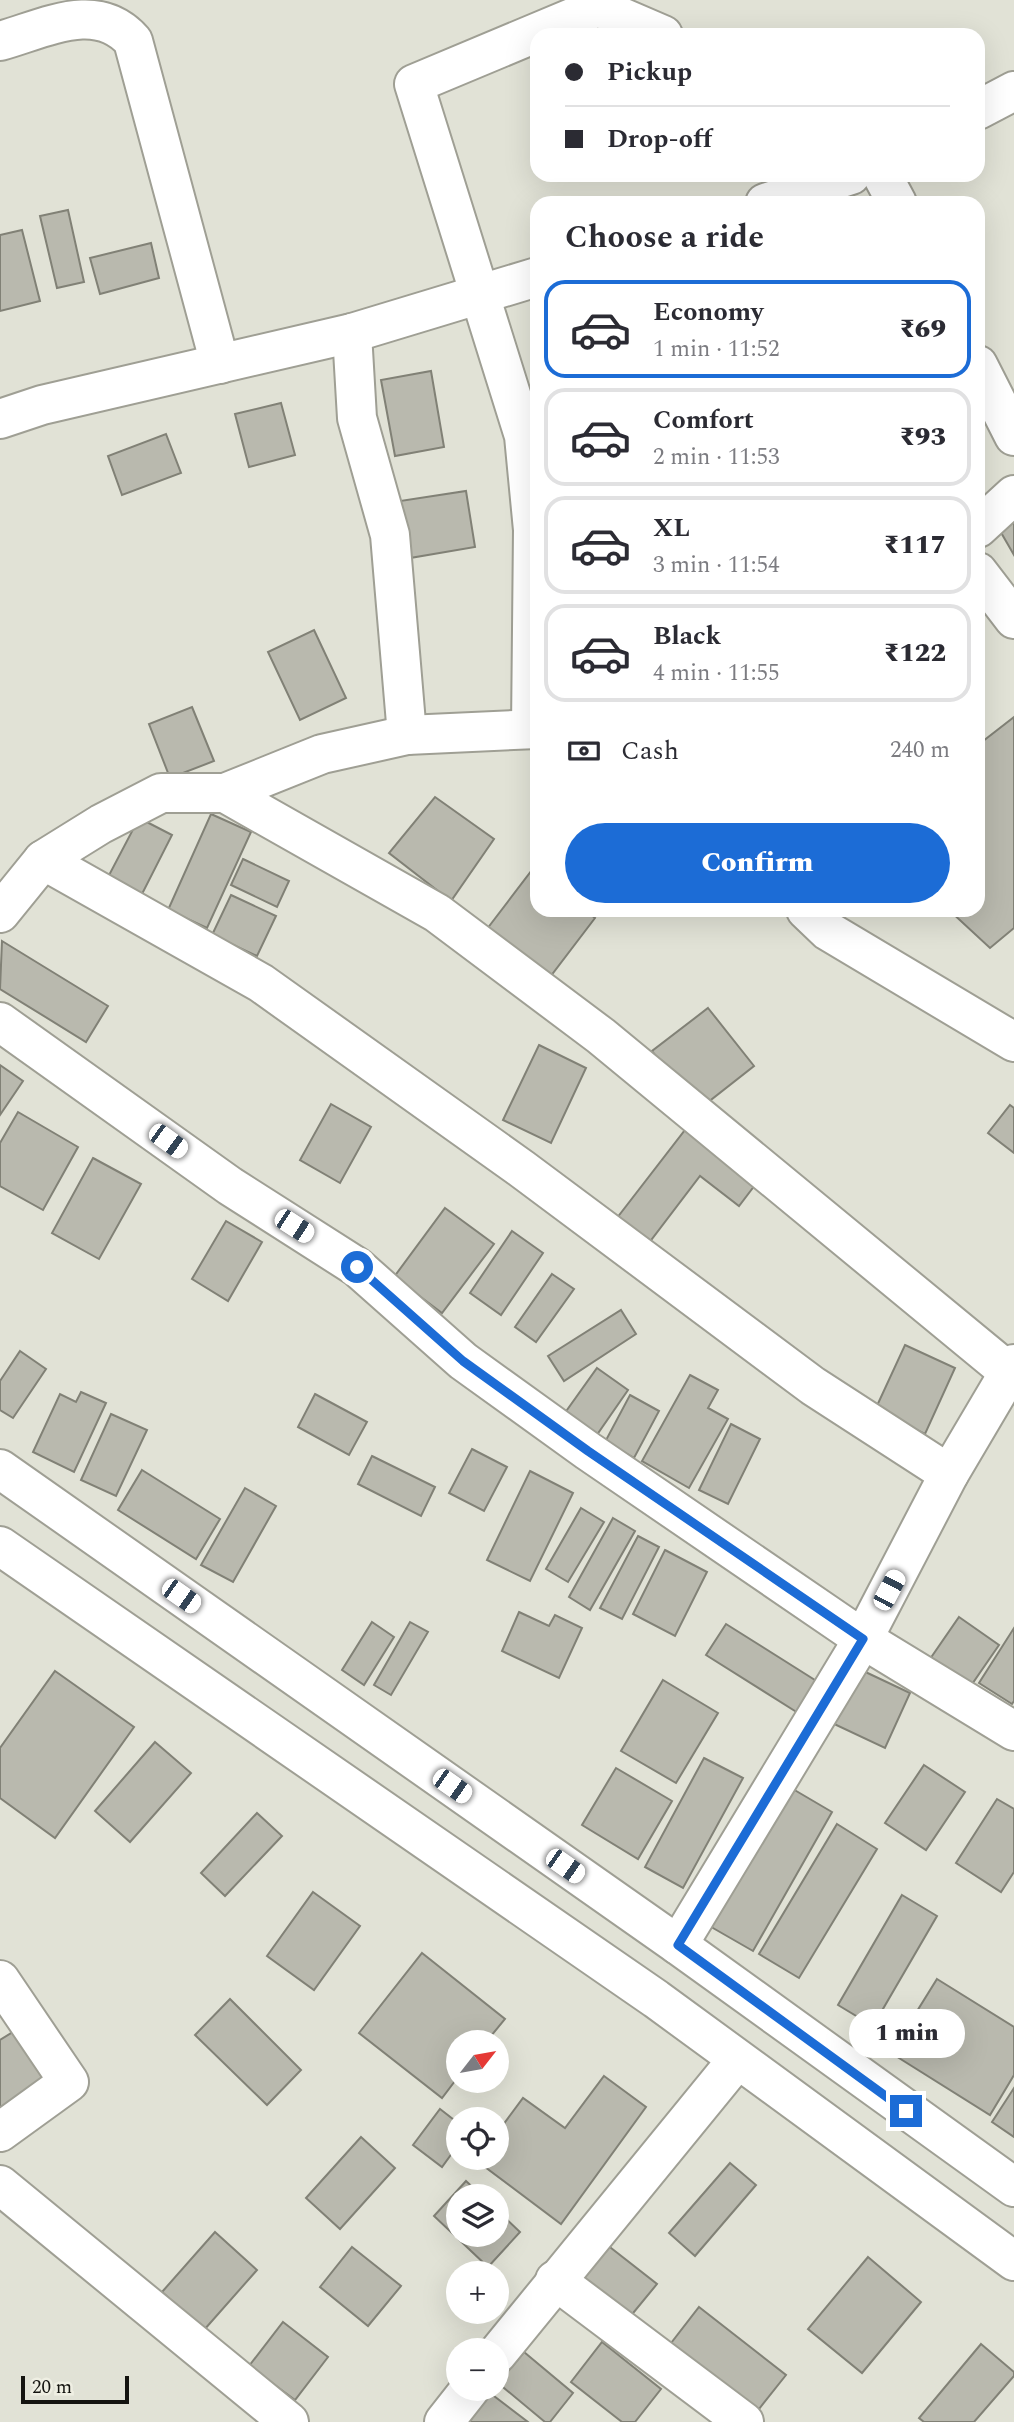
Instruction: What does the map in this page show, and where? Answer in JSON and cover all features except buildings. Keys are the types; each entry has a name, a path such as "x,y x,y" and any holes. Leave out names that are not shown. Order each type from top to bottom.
{"street":[{"path":"548,28 598,7 647,28"},
{"path":"0,41 87,16 110,21 133,41 220,364"},
{"path":"530,35 414,84 524,436 530,499"},
{"path":"985,106 1014,91"},
{"path":"786,196 830,182"},
{"path":"0,419 42,405 352,333 530,280"},
{"path":"352,333 357,418 390,535 407,734"},
{"path":"985,379 1014,436"},
{"path":"985,522 1014,495"},
{"path":"985,581 1014,619"},
{"path":"0,913 43,860 101,824 161,793 225,793 322,754 407,734 530,729"},
{"path":"225,793 437,913 601,1036 1012,1369 949,1474 863,1639 678,1945"},
{"path":"43,860 261,983 522,1169 813,1386 949,1474"},
{"path":"813,917 828,931 1014,1042"},
{"path":"0,1022 230,1186 357,1267 463,1361 588,1451 863,1639 1014,1731"},
{"path":"0,1469 678,1945 1005,2180 961,2222"},
{"path":"0,1546 656,1999 1014,2261"},
{"path":"0,1980 69,2082 0,2132"},
{"path":"509,2339 737,2060"},
{"path":"0,2185 289,2422"},
{"path":"555,2280 744,2422"},
{"path":"444,2422 461,2401"}],"route":[{"path":"357,1267 463,1361 588,1451 863,1639 678,1945 906,2111"}]}
